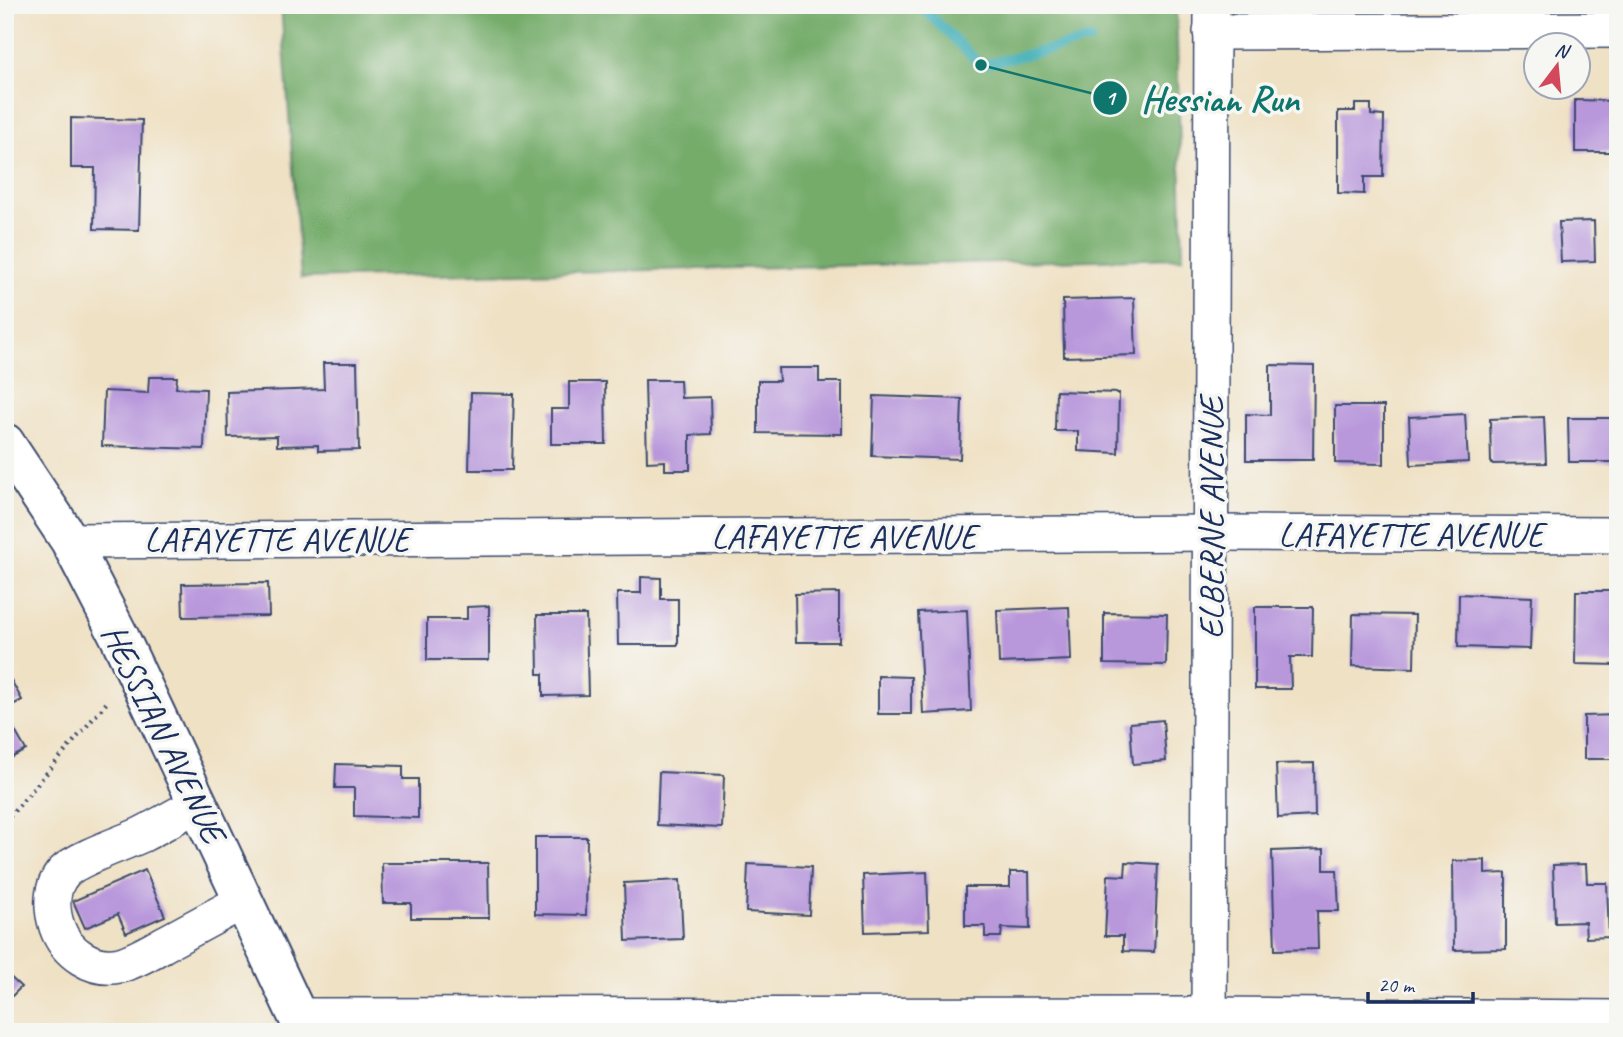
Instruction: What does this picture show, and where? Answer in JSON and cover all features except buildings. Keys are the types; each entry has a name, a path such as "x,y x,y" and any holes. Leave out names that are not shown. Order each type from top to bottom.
{"main road":[{"name":"HESSIAN AVENUE","path":"5,443 70,541 302,1024"}],"street":[{"path":"1212,19 1618,30"},
{"name":"ELBERNE AVENUE","path":"1209,1023 1212,19"},
{"name":"LAFAYETTE AVENUE","path":"70,541 1211,533 1618,535"},
{"path":"198,804 143,834 66,869 57,882 54,893 54,917 59,932 73,952 82,959 105,966 118,966 148,953 244,901"},
{"path":"302,1024 1209,1023 1618,1018"}],"path":[{"path":"5,822 134,670"}],"green space":[{"path":"281,5 374,5 458,9 458,5 1176,5 1183,258 301,278"}],"waterway":[{"path":"919,5 981,65 1090,40"}],"place":[{"name":"Hessian Run","path":"981,65"}]}
